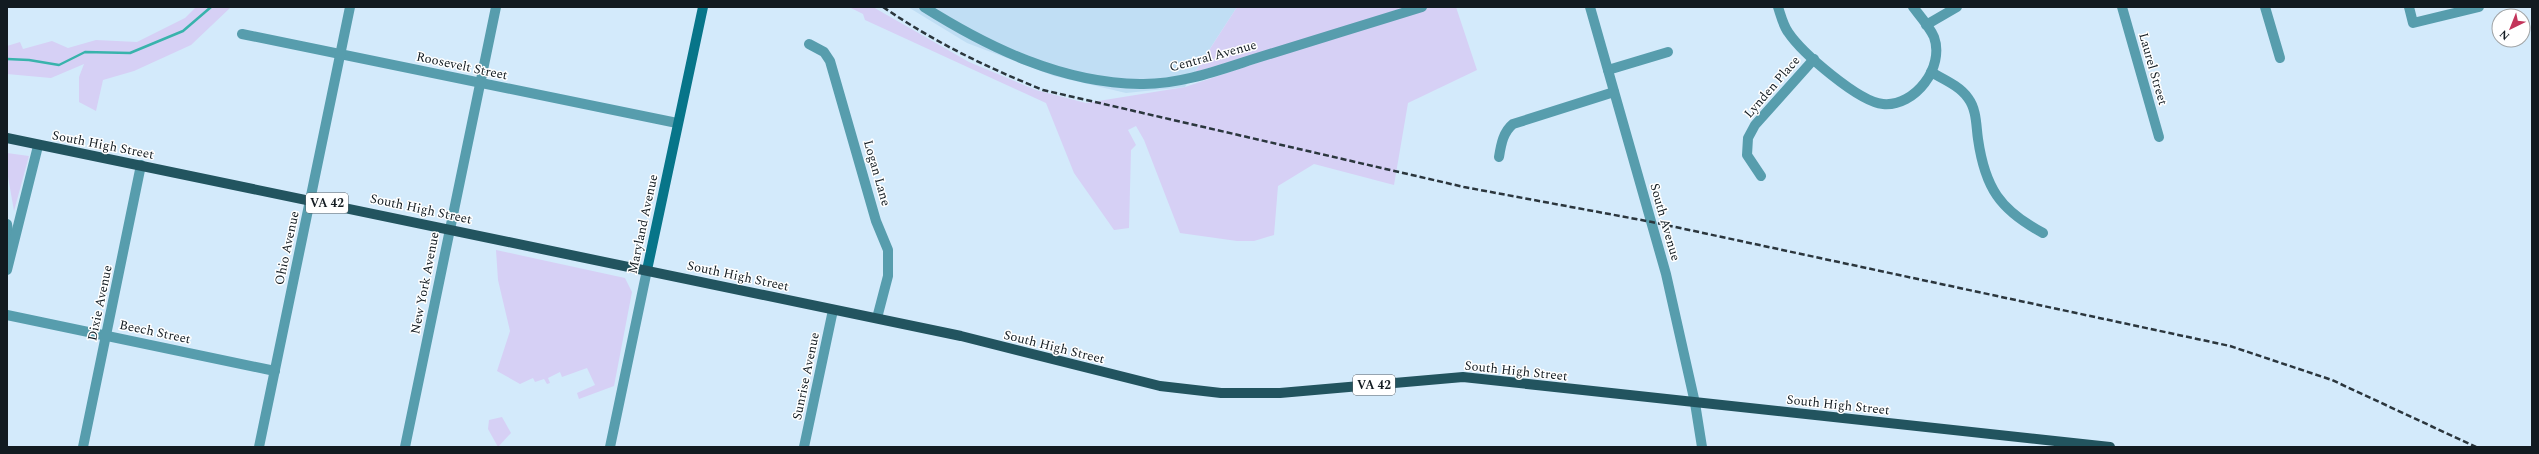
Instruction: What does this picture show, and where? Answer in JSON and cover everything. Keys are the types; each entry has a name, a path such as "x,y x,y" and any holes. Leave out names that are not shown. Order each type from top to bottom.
{"main road":[{"name":"Maryland Avenue","path":"647,270 677,123 703,7"},
{"name":"South High Street","path":"7,138 38,146 142,165 961,336 1160,386 1214,392 1280,393 1463,377 2110,447"}],"street":[{"name":"Ohio Avenue","path":"259,447 350,7"},
{"name":"New York Avenue","path":"405,447 496,7"},
{"name":"Central Avenue","path":"924,7 983,42 1033,62 1081,77 1141,84 1194,77 1422,7"},
{"name":"South Avenue","path":"1590,7 1674,303 1695,403 1702,447"},
{"path":"1778,7 1788,32 1814,59 1856,94 1873,103 1885,104 1900,102 1910,97 1924,83 1931,72 1936,49 1934,38 1913,7"},
{"path":"1926,25 1957,7"},
{"name":"Laurel Street","path":"2122,7 2159,137"},
{"path":"2265,7 2280,58"},
{"path":"2409,7 2413,23 2479,7"},
{"name":"Roosevelt Street","path":"242,34 677,123"},
{"name":"Logan Lane","path":"809,44 824,52 830,61 876,220 888,250 888,276 877,318"},
{"path":"1608,70 1668,52"},
{"name":"Lynden Place","path":"1761,176 1747,155 1750,132 1814,59"},
{"path":"1931,72 1953,85 1970,101 1975,112 1979,143 1987,173 1999,201 2011,213 2043,233"},
{"path":"1499,157 1501,143 1507,129 1513,124 1614,92"},
{"path":"7,270 38,146"},
{"name":"Dixie Avenue","path":"83,447 142,165"},
{"path":"7,224 10,255"},
{"name":"Maryland Avenue","path":"610,447 647,270"},
{"name":"Sunrise Avenue","path":"804,447 833,310"},
{"name":"Beech Street","path":"7,315 275,371"}],"shaded area":[{"path":"196,7 231,7 191,45 134,71 103,80 96,111 79,102 79,77 84,64 51,78 7,74 7,46 20,42 23,49 52,41 68,48 96,40 137,42 185,18"},
{"path":"849,7 873,7 969,62 1036,90 1086,103 1185,87 1424,7 1456,7 1477,70 1408,103 1394,185 1314,164 1278,186 1274,235 1254,241 1237,241 1180,233 1144,140 1136,126 1128,130 1136,145 1131,150 1129,228 1114,230 1074,173 1046,103 865,20 863,14"},
{"path":"908,7 1237,7 1185,87 1126,93 1054,76 967,43"},
{"path":"1237,7 1422,7 1195,72"},
{"path":"7,153 29,156 14,211 7,171"},
{"path":"496,250 625,278 632,292 614,386 579,399 577,393 595,385 587,368 562,377 560,372 548,378 550,383 547,384 544,379 535,382 533,378 520,384 497,371 510,331 498,280"},
{"path":"502,417 511,433 498,447 488,429 489,420"}],"waterway":[{"path":"7,59 29,60 59,65 85,52 130,53 183,31 211,7"}],"railway":[{"path":"883,7 941,43 1001,72 1043,90 1464,187 1652,222 2230,346 2332,380 2476,447"}]}
